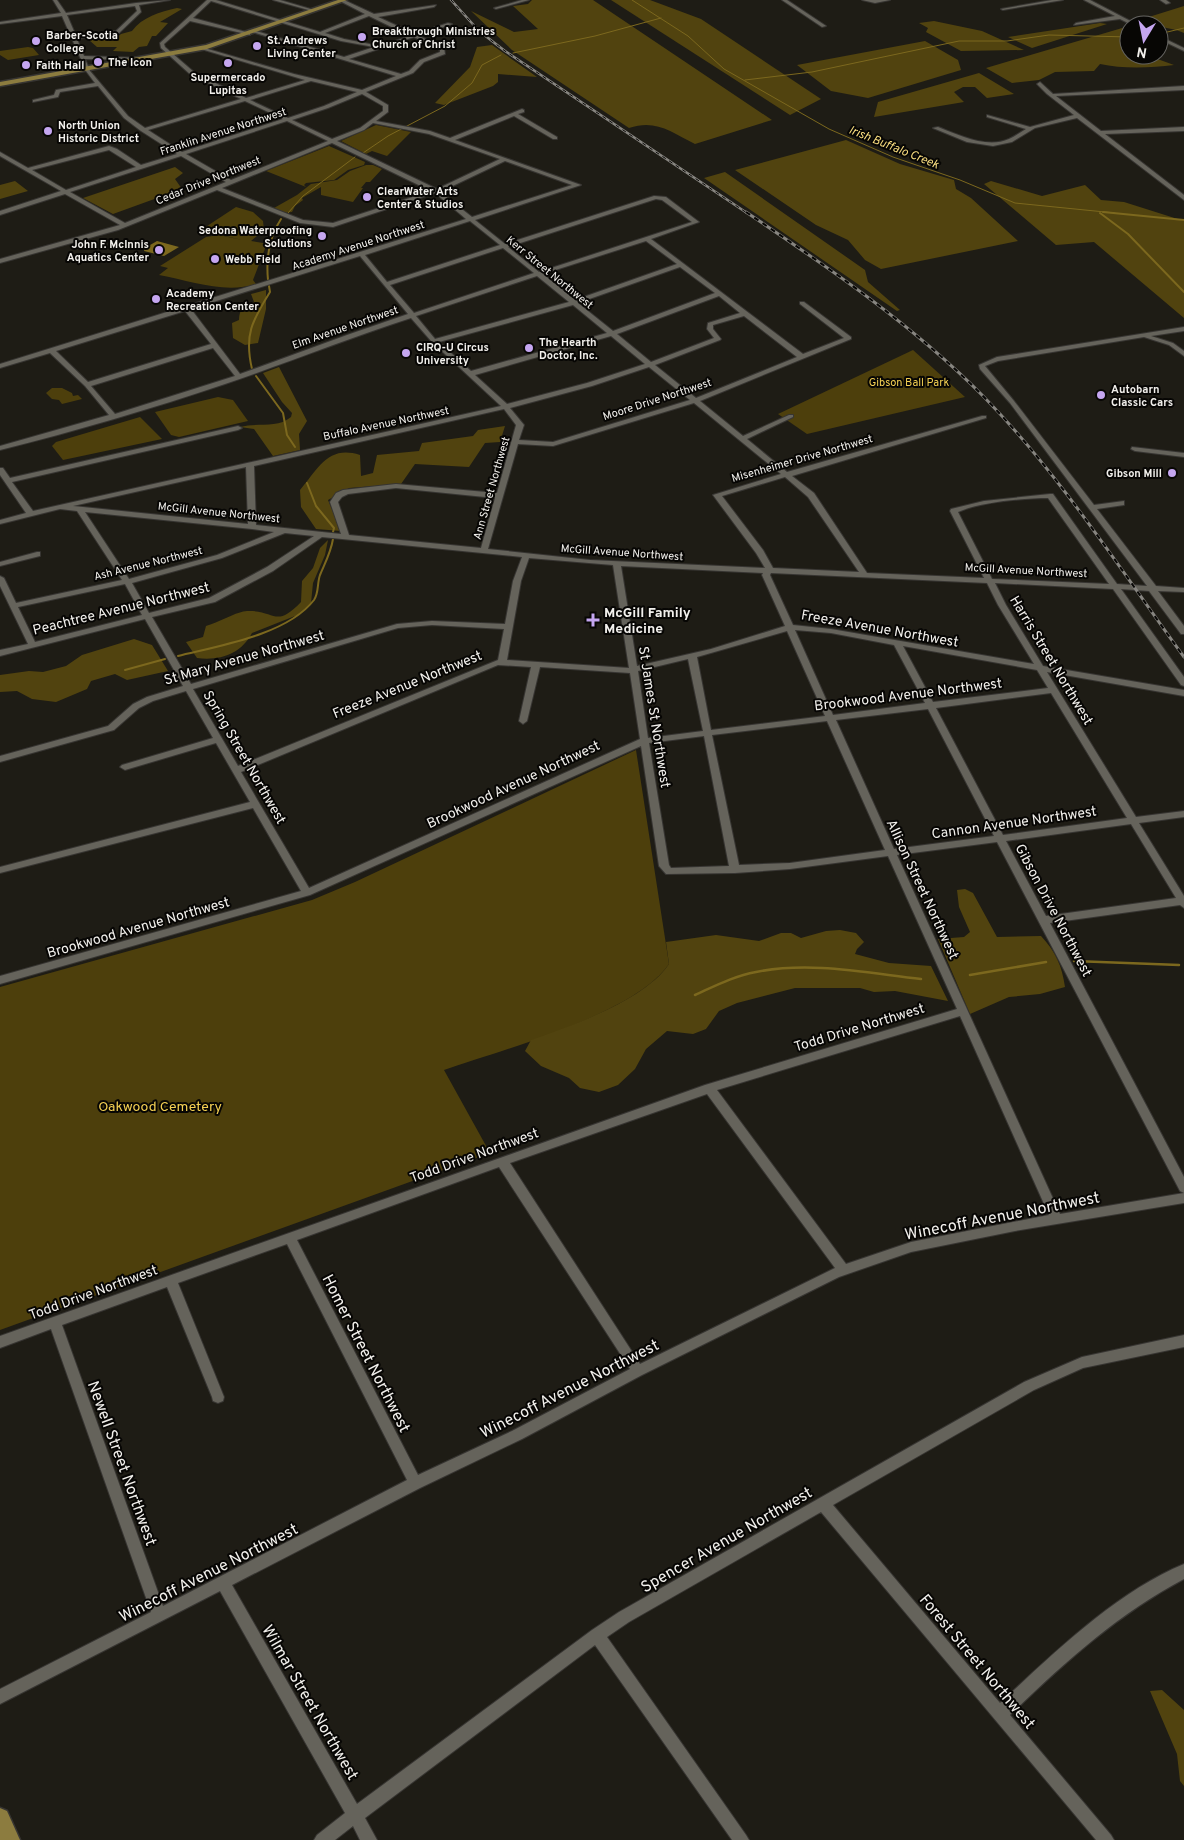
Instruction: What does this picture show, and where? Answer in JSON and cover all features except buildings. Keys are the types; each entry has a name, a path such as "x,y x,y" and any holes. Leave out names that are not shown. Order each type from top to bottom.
{"main road":[{"path":"0,84 203,48 251,33 341,0"},
{"path":"0,1818 10,1840"}],"street":[{"path":"55,0 87,69 126,117 143,130 230,182"},
{"path":"122,0 127,6"},
{"path":"1,22 168,0"},
{"path":"190,19 211,0 321,33 379,47"},
{"path":"275,0 312,10"},
{"path":"341,0 414,36"},
{"path":"496,8 526,0"},
{"path":"784,0 824,26"},
{"path":"867,1 888,0"},
{"path":"1012,0 1024,6"},
{"path":"1002,9 1061,0"},
{"path":"1086,0 1119,16"},
{"path":"1162,0 1168,3"},
{"path":"74,38 116,32 139,11 136,4"},
{"path":"321,33 371,15 434,6"},
{"path":"1076,24 1119,17"},
{"path":"190,19 251,33 401,76"},
{"name":"Kerr Street Northwest","path":"190,19 161,45 193,74 436,191 651,367 786,474 815,500 864,574"},
{"path":"344,59 450,24"},
{"name":"Franklin Avenue Northwest","path":"0,213 288,120 413,71 422,61 444,52 414,36"},
{"path":"1169,42 1184,50"},
{"path":"203,48 310,80 362,92 385,105 385,113 374,122"},
{"path":"82,57 141,59"},
{"path":"143,130 310,80"},
{"path":"35,100 56,96 57,92 62,90 99,84"},
{"path":"1040,84 1046,91 1055,95 1078,116 1184,198"},
{"path":"1055,95 1184,88"},
{"path":"451,140 522,111"},
{"path":"514,114 555,138"},
{"path":"989,116 1029,128"},
{"path":"936,128 968,141 993,144 1010,141 1029,128 1078,116"},
{"path":"374,122 410,128 505,159"},
{"name":"Cedar Drive Northwest","path":"0,261 124,225 374,122"},
{"path":"1100,133 1184,129"},
{"path":"27,170 109,148 141,168"},
{"path":"0,154 68,191 124,225"},
{"path":"217,188 302,222 325,225 343,223 436,191 505,159"},
{"name":"Academy Avenue Northwest","path":"0,366 188,309 578,185 505,159"},
{"name":"Elm Avenue Northwest","path":"0,448 114,417 239,377 411,315 696,222 664,198 647,200 502,246"},
{"path":"646,238 802,357"},
{"path":"386,284 502,246"},
{"name":"Ann Street Northwest","path":"361,254 434,341 507,408 520,425 484,551"},
{"path":"434,341 573,303 681,265"},
{"path":"469,374 611,334 719,294"},
{"name":"Moore Drive Northwest","path":"514,442 553,444 694,401 849,338 802,303"},
{"path":"188,309 239,377"},
{"name":"Buffalo Avenue Northwest","path":"0,522 507,408 651,367 718,339 710,329 710,324 744,313"},
{"path":"1184,329 987,361 982,365 982,368 1012,402 1184,632"},
{"path":"1144,335 1172,344 1184,354"},
{"path":"87,385 215,345"},
{"path":"51,350 87,385 114,417"},
{"path":"742,439 791,416"},
{"name":"Misenheimer Drive Northwest","path":"767,571 769,568 760,552 717,495 984,417"},
{"path":"8,481 238,428"},
{"path":"1135,449 1184,455"},
{"path":"250,465 252,527"},
{"path":"0,470 31,514"},
{"path":"346,537 334,502 339,495 346,492 396,486 500,496"},
{"name":"Harris Street Northwest","path":"1114,586 1050,496 963,506 954,511 989,580 1183,902"},
{"path":"1092,508 1121,503"},
{"name":"McGill Avenue Northwest","path":"60,507 616,564 1184,590"},
{"name":"Spring Street Northwest","path":"79,509 148,616 307,893"},
{"name":"Ash Avenue Northwest","path":"14,606 220,557 262,542 284,530"},
{"name":"Peachtree Avenue Northwest","path":"0,653 212,600 270,569 321,534"},
{"path":"0,564 37,554"},
{"path":"502,662 517,581 526,556"},
{"name":"St James St Northwest","path":"616,564 664,866 669,872"},
{"name":"Allison Street Northwest","path":"767,571 766,575 1057,1220"},
{"path":"0,578 32,644"},
{"path":"1114,586 1184,682"},
{"name":"St Mary Avenue Northwest","path":"0,759 111,728 142,702 397,626 432,623 508,627"},
{"name":"Freeze Avenue Northwest","path":"237,770 488,665 502,662 614,672 634,670 692,656 790,627 831,630 898,644 1184,694"},
{"name":"Gibson Drive Northwest","path":"898,644 1184,1188"},
{"path":"692,656 735,870"},
{"path":"523,721 536,665"},
{"name":"Brookwood Avenue Northwest","path":"0,980 307,893 644,740 1055,690"},
{"path":"125,767 218,739"},
{"path":"0,870 256,804"},
{"name":"Cannon Avenue Northwest","path":"669,872 790,866 1184,814"},
{"path":"1044,920 1183,902"},
{"name":"Todd Drive Northwest","path":"0,1342 709,1088 963,1011"},
{"path":"709,1088 844,1270"},
{"path":"502,1161 638,1370"},
{"name":"Winecoff Avenue Northwest","path":"0,1697 415,1484 517,1435 638,1370 792,1293 844,1270 911,1247 1184,1198"},
{"name":"Homer Street Northwest","path":"290,1238 415,1484"},
{"path":"171,1280 218,1397"},
{"name":"Newell Street Northwest","path":"55,1322 159,1616"},
{"name":"Spencer Avenue Northwest","path":"322,1840 596,1635 1029,1386 1063,1369 1110,1355 1184,1341"},
{"name":"Forest Street Northwest","path":"823,1504 1106,1840"},
{"path":"1000,1714 1107,1618 1146,1592 1184,1571"},
{"name":"Wilmar Street Northwest","path":"223,1582 369,1840"},
{"path":"596,1635 741,1840"}],"green space":[{"path":"33,48 39,55 8,60 0,55 0,51"},
{"path":"376,125 411,132 387,156 372,151 366,154 341,141"},
{"path":"329,146 365,162 364,165 348,170 334,180 306,183 304,185 306,187 266,171"},
{"path":"366,165 373,165 382,169 370,182 366,182 353,202 321,195 321,187 302,198 303,200 295,206 292,212 283,213 274,208 297,195 311,184 337,180 350,171"},
{"name":"Webb Field","path":"236,207 253,212 263,221 264,230 251,241 263,243 266,246 253,280 256,284 232,288 220,287 159,275 168,268 160,266 206,237 219,235 242,240 201,230"},
{"name":"Gibson Ball Park","path":"913,350 965,397 807,434 778,414"},
{"path":"52,388 62,388 72,393 73,396 78,395 82,399 62,404 59,400 52,399 46,393"},
{"path":"218,397 233,400 248,421 179,437 171,435 155,412"},
{"path":"140,417 162,439 63,460 52,446 56,442"},
{"name":"Oakwood Cemetery","path":"636,750 669,964 652,982 628,999 598,1014 532,1041 444,1070 490,1153 0,1330 0,987 312,900 355,882"}],"shaded area":[{"path":"532,0 593,0 772,120 695,144 671,131 655,126 647,125 629,128 512,50 471,11 514,32 538,29 513,6 528,4"},
{"path":"611,0 650,0 701,19 821,99 790,115"},
{"path":"1184,6 1184,33 1169,28 1169,15 1155,15"},
{"path":"177,8 182,9 160,22 168,23 156,36 152,36 147,46 139,47 133,52 113,51 117,47 97,47 89,40 115,39 121,34 132,31 141,22 152,16"},
{"path":"934,21 982,31 1024,50 961,51 926,32 928,28 919,23"},
{"path":"1100,23 1107,24 1032,48 1008,37"},
{"path":"1119,29 1119,65 1169,65 1169,63 1174,65 1137,68 1100,64 1094,71 1055,72 1039,80 1012,83 986,68"},
{"path":"925,41 958,60 961,70 868,98 831,91 797,65"},
{"path":"492,45 537,77 498,74 498,82 493,86 444,105 435,103 470,67 477,47"},
{"path":"979,73 1014,94 987,98 975,87 963,87 954,92 964,102 874,117 878,102"},
{"path":"846,140 900,164 954,180 956,189 971,198 1018,241 881,269 865,260 848,240 816,225 735,170"},
{"path":"175,167 183,173 175,179 182,189 113,214 83,198"},
{"path":"725,172 865,270 868,282 900,310 897,311 704,178"},
{"path":"15,181 28,191 0,199 0,185"},
{"path":"991,181 1042,196 1085,185 1101,200 1124,202 1184,221 1184,318 1094,242 1056,245 984,184"},
{"name":"John F. McInnis Aquatics Center","path":"157,241 179,247 164,256 144,251 145,248"},
{"path":"266,290 266,309 258,343 245,345 233,338 232,323 239,320 243,308 254,302 251,294"},
{"path":"279,367 307,421 299,434 300,450 273,456 254,429 240,427 280,423 291,417 292,413 282,402 263,373"},
{"path":"505,426 500,442 485,443 469,467 415,464 401,484 349,488 328,500 341,531 316,529 301,507 300,490 325,460 332,456 340,453 360,455 361,476 373,473 377,455 419,451 422,443 473,436 478,430"},
{"path":"328,540 325,555 313,583 311,603 300,614 252,633 236,651 222,657 197,658 186,642 203,637 206,626 247,611 257,611 275,616 286,615 301,602 302,581 313,568 320,548"},
{"path":"134,639 152,645 168,671 127,680 115,674 91,681 87,689 56,702 32,699 17,691 0,692 0,675 29,671 43,672 66,666 82,655"},
{"path":"965,889 973,893 997,937 1041,936 1058,960 1065,987 1040,994 1009,997 970,1014 938,939 964,937 970,932 959,907 957,890"},
{"path":"840,930 856,933 864,942 855,954 889,963 931,966 948,1001 895,991 874,992 860,988 795,988 737,1003 719,1011 706,1029 693,1034 667,1031 646,1049 635,1069 618,1085 599,1092 580,1088 569,1078 541,1066 525,1051 531,1040 606,1010 643,989 658,977 669,964 666,942 716,935 759,941 781,933 791,933 801,938 826,931"},
{"path":"1162,1690 1184,1710 1184,1786 1180,1781 1177,1754 1150,1691"}],"waterway":[{"name":"Irish Buffalo Creek","path":"632,0 660,18"},
{"path":"513,53 595,36 660,18"},
{"name":"Irish Buffalo Creek","path":"660,18 688,36 724,69 829,129 893,157 960,180 1015,203 1115,213"},
{"path":"1169,32 1184,28"},
{"path":"745,80 812,72 959,41 1007,41 1049,35 1119,37"},
{"path":"363,153 388,136 445,106 472,83 482,65 501,55"},
{"path":"288,213 303,196 355,157"},
{"name":"Irish Buffalo Creek","path":"1103,212 1184,220"},
{"path":"1100,213 1128,234 1184,292"},
{"path":"268,280 269,248 281,219"},
{"path":"252,369 249,337 258,311 270,292 269,286"},
{"path":"256,376 283,413 287,435 295,447"},
{"path":"307,483 316,506 334,528 333,532"},
{"path":"178,656 251,637 287,622 302,612 316,597 318,581 333,539"},
{"path":"125,670 165,659"},
{"path":"1074,961 1179,965"},
{"path":"970,975 1046,962"},
{"path":"695,995 740,976 776,969 839,969 921,979"}],"railway":[{"path":"451,0 479,31 505,51 747,213"},
{"path":"746,212 870,298 929,346 984,397 1012,427 1064,490 1184,657"}],"place":[{"name":"Breakthrough Ministries Church of Christ","path":"362,37"},
{"name":"Barber-Scotia College","path":"36,41"},
{"name":"St. Andrews Living Center","path":"257,46"},
{"name":"The Icon","path":"98,62"},
{"name":"Supermercado Lupitas","path":"228,63"},
{"name":"Faith Hall","path":"26,65"},
{"name":"North Union Historic District","path":"48,131"},
{"name":"ClearWater Arts Center & Studios","path":"367,197"},
{"name":"Sedona Waterproofing Solutions","path":"322,236"},
{"name":"John F. McInnis Aquatics Center","path":"159,250"},
{"name":"Webb Field","path":"215,259"},
{"name":"Academy Recreation Center","path":"156,299"},
{"name":"The Hearth Doctor, Inc.","path":"529,348"},
{"name":"CIRQ-U Circus University","path":"406,353"},
{"name":"Autobarn Classic Cars","path":"1101,395"},
{"name":"Gibson Mill","path":"1172,473"},
{"name":"McGill Family Medicine","path":"593,620"}]}
